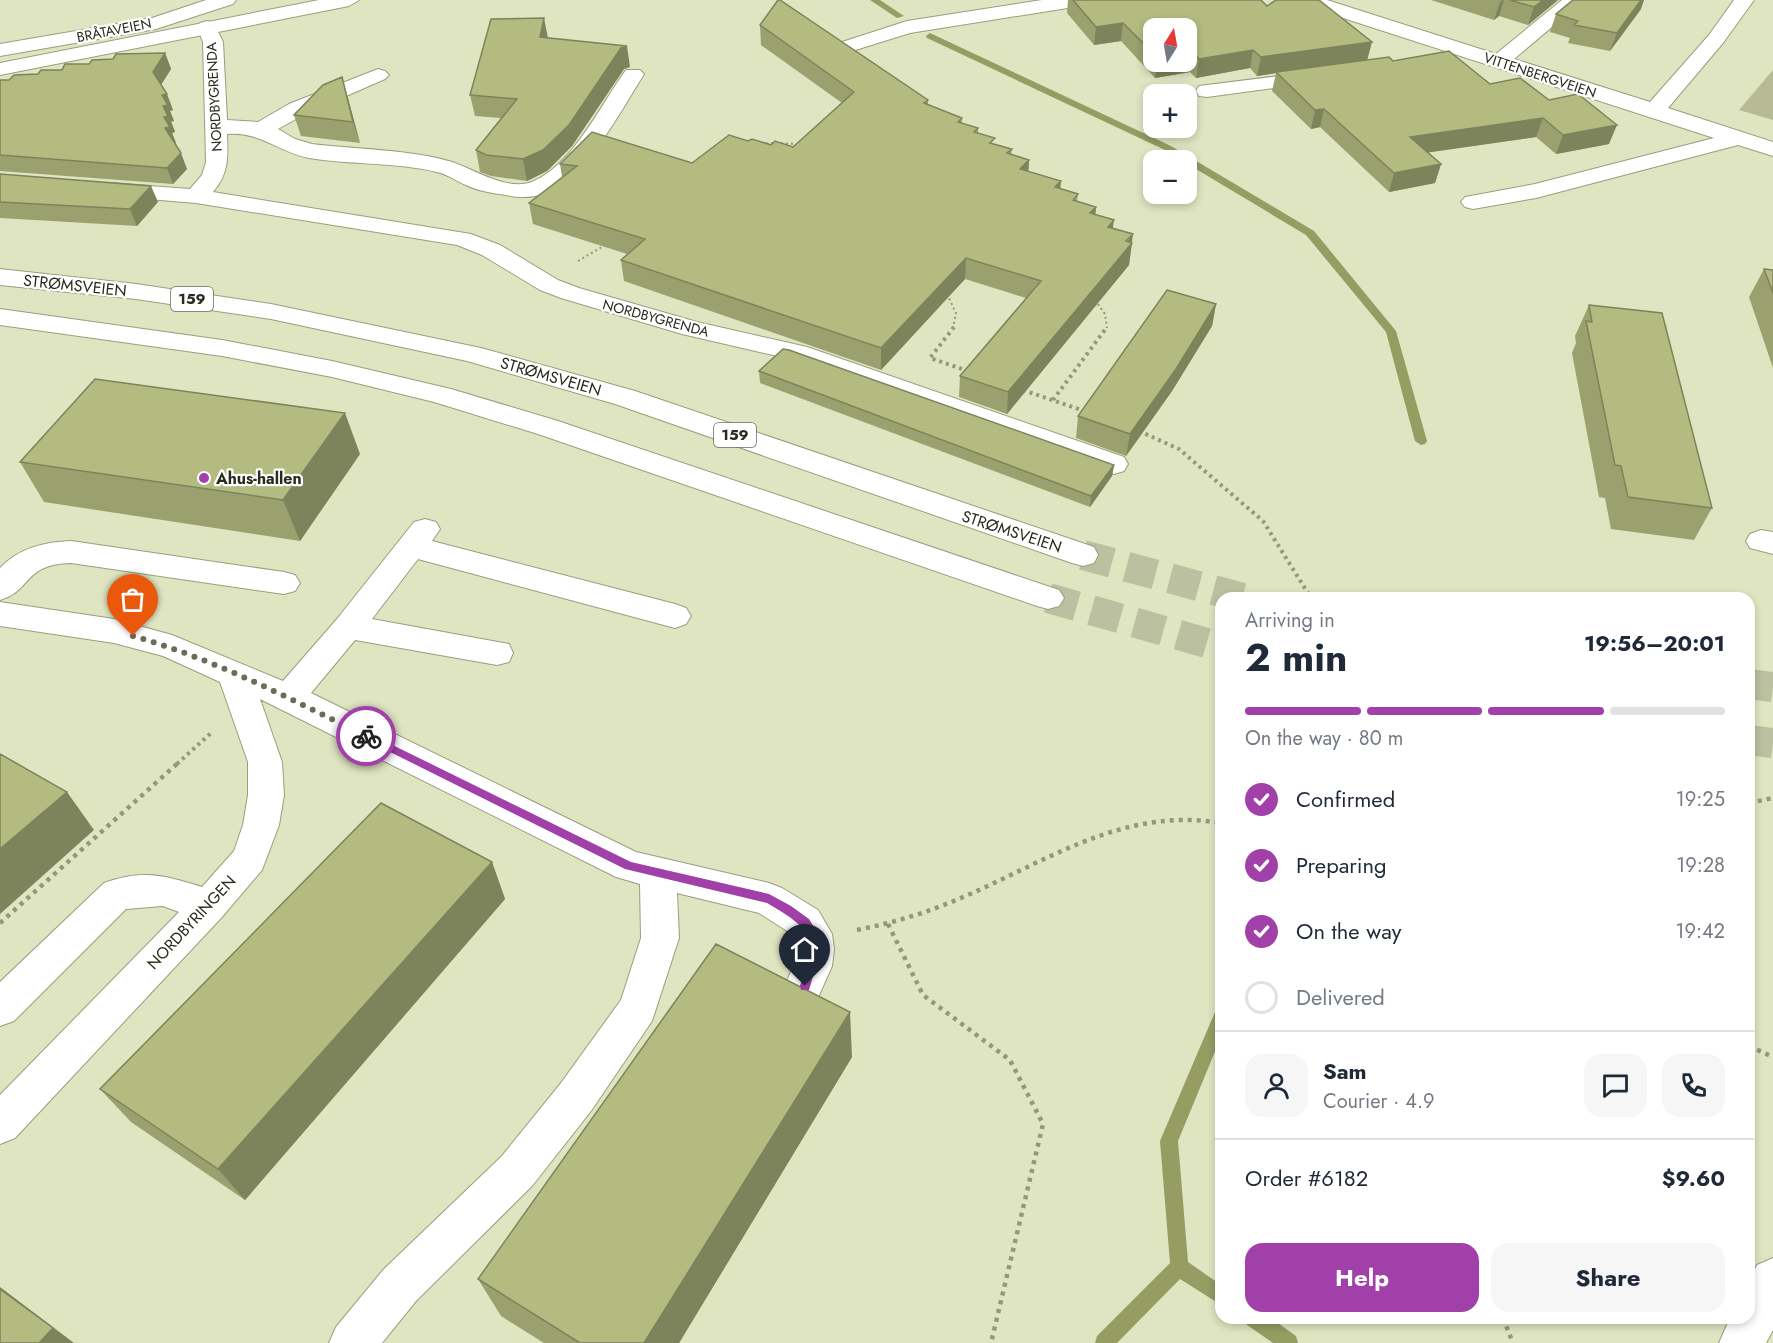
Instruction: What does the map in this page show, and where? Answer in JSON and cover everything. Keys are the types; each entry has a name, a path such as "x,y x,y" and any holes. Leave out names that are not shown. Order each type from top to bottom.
{"main road":[{"name":"BRÅTAVEIEN","path":"0,50 156,23 226,0"},
{"path":"0,69 349,0"},
{"path":"849,46 907,27 1080,0"},
{"name":"VITTENBERGVEIEN","path":"1308,0 1773,149"},
{"path":"1346,13 1366,0"},
{"path":"1498,62 1574,0"},
{"path":"1654,111 1716,39 1744,0"},
{"name":"NORDBYGRENDA","path":"196,196 216,171 213,42 207,27"},
{"path":"1427,62 1449,56 1458,49"},
{"path":"215,128 237,126 262,129 287,144 309,151 450,167 478,183 520,190 536,189 558,174 583,150 633,74"},
{"path":"262,129 297,109 378,75"},
{"path":"1207,91 1340,75"},
{"path":"1473,202 1536,191 1739,138"},
{"name":"NORDBYGRENDA","path":"90,188 196,196 462,238 518,264 531,274 570,293 616,308 798,353 1114,464"},
{"name":"STRØMSVEIEN","path":"0,277 99,286 276,312 413,339 479,355 611,393 1083,555"},
{"path":"0,317 158,336 230,348 322,366 443,396 578,438 1048,598"},
{"path":"288,698 418,538 675,616"},
{"path":"0,589 16,569 34,556 48,552 71,552 284,583"},
{"path":"0,614 114,631 172,647 241,689 288,698 629,866 769,899 805,922 813,934 815,949 813,966 795,1005"},
{"path":"348,627 497,653"},
{"name":"NORDBYRINGEN","path":"0,1124 209,906 249,859 261,825 266,795 265,762 241,689"},
{"path":"352,1343 400,1285 517,1172 576,1097 638,1008 660,938 658,873"},
{"path":"0,1008 117,894 163,890 209,906"},
{"path":"1755,1317 1773,1281"},
{"path":"1742,1343 1752,1324"}],"path":[{"path":"752,144 809,146"},
{"path":"531,274 575,262 610,241"},
{"path":"930,358 956,326 955,304 943,289"},
{"path":"1053,400 1107,329 1105,314 1087,294"},
{"path":"0,923 241,689"},
{"path":"1755,802 1773,798"},
{"path":"813,934 862,930 888,924 980,890 1111,830 1161,819 1183,818 1215,822"},
{"path":"888,924 923,995 1010,1060 1043,1124 991,1343"},
{"path":"1755,1049 1773,1057"},
{"path":"1505,1324 1513,1343"}],"green space":[{"path":"1773,70 1773,120 1739,110"}],"building":[{"path":"778,0 928,100 924,103 962,118 958,122 978,128 974,132 995,138 990,143 1012,149 1007,153 1029,160 1020,169 1061,181 1055,187 1078,194 1073,200 1096,207 1090,213 1114,220 1108,227 1133,234 1126,241 1132,243 1008,392 960,376 1041,281 966,258 881,348 621,260 645,239 529,203 577,166 560,164 592,132 692,163 729,135 771,145 775,141 793,147 854,92 760,25"},
{"path":"1073,0 1261,0 1267,6 1276,0 1319,0 1372,42 1261,57 1253,50 1199,59 1197,57 1197,18 1143,18 1143,43 1123,23 1096,27"},
{"path":"1510,0 1543,0 1534,7"},
{"path":"1573,0 1641,0 1617,33 1574,25 1578,21 1556,14"},
{"path":"544,18 540,37 627,46 621,48 569,125 543,150 523,159 486,155 476,150 517,99 470,95 491,19"},
{"path":"1449,51 1490,84 1520,78 1549,100 1578,94 1617,125 1563,135 1543,118 1410,137 1441,164 1394,173 1324,109 1315,110 1276,72 1389,57 1393,61"},
{"path":"165,53 153,72 167,94 162,95 168,105 163,106 168,116 164,117 170,127 165,128 181,153 167,168 0,155 0,80 9,80 14,75 38,74 41,70 62,70 65,64 89,64 92,60 113,59 116,54"},
{"path":"342,77 353,122 294,115 323,85"},
{"path":"0,174 151,186 130,209 0,202"},
{"path":"1764,269 1773,270 1773,293"},
{"path":"1167,290 1216,304 1176,369 1130,434 1078,416"},
{"path":"1589,305 1662,313 1712,508 1628,497 1621,466 1615,465 1586,321 1592,322"},
{"path":"783,349 1114,465 1091,496 759,371"},
{"path":"95,379 345,413 283,500 20,462"},
{"path":"0,754 67,792 0,849"},
{"path":"381,803 492,862 218,1169 100,1089"},
{"path":"716,944 850,1012 644,1343 580,1343 478,1279"},
{"path":"0,1289 53,1328 39,1343 0,1343"}],"waterway":[{"path":"874,0 900,16"},
{"path":"930,36 1168,148 1310,233 1391,331 1421,441"},
{"path":"1179,1267 1169,1141 1215,1031"},
{"path":"1104,1343 1179,1267"},
{"path":"1179,1267 1215,1292"},
{"path":"1262,1324 1289,1343"}],"tunnel":[{"path":"1083,555 1221,592"},
{"path":"1048,598 1215,645"},
{"path":"1755,685 1773,687"},
{"path":"1755,741 1773,743"}],"way so far":[{"path":"133,636 172,647 288,698 366,736"}],"place":[{"name":"Ahus-hallen","path":"204,478"}],"route":[{"path":"366,736 629,866 769,899 787,909 805,922 813,934 815,949 813,966 805,986"}]}
